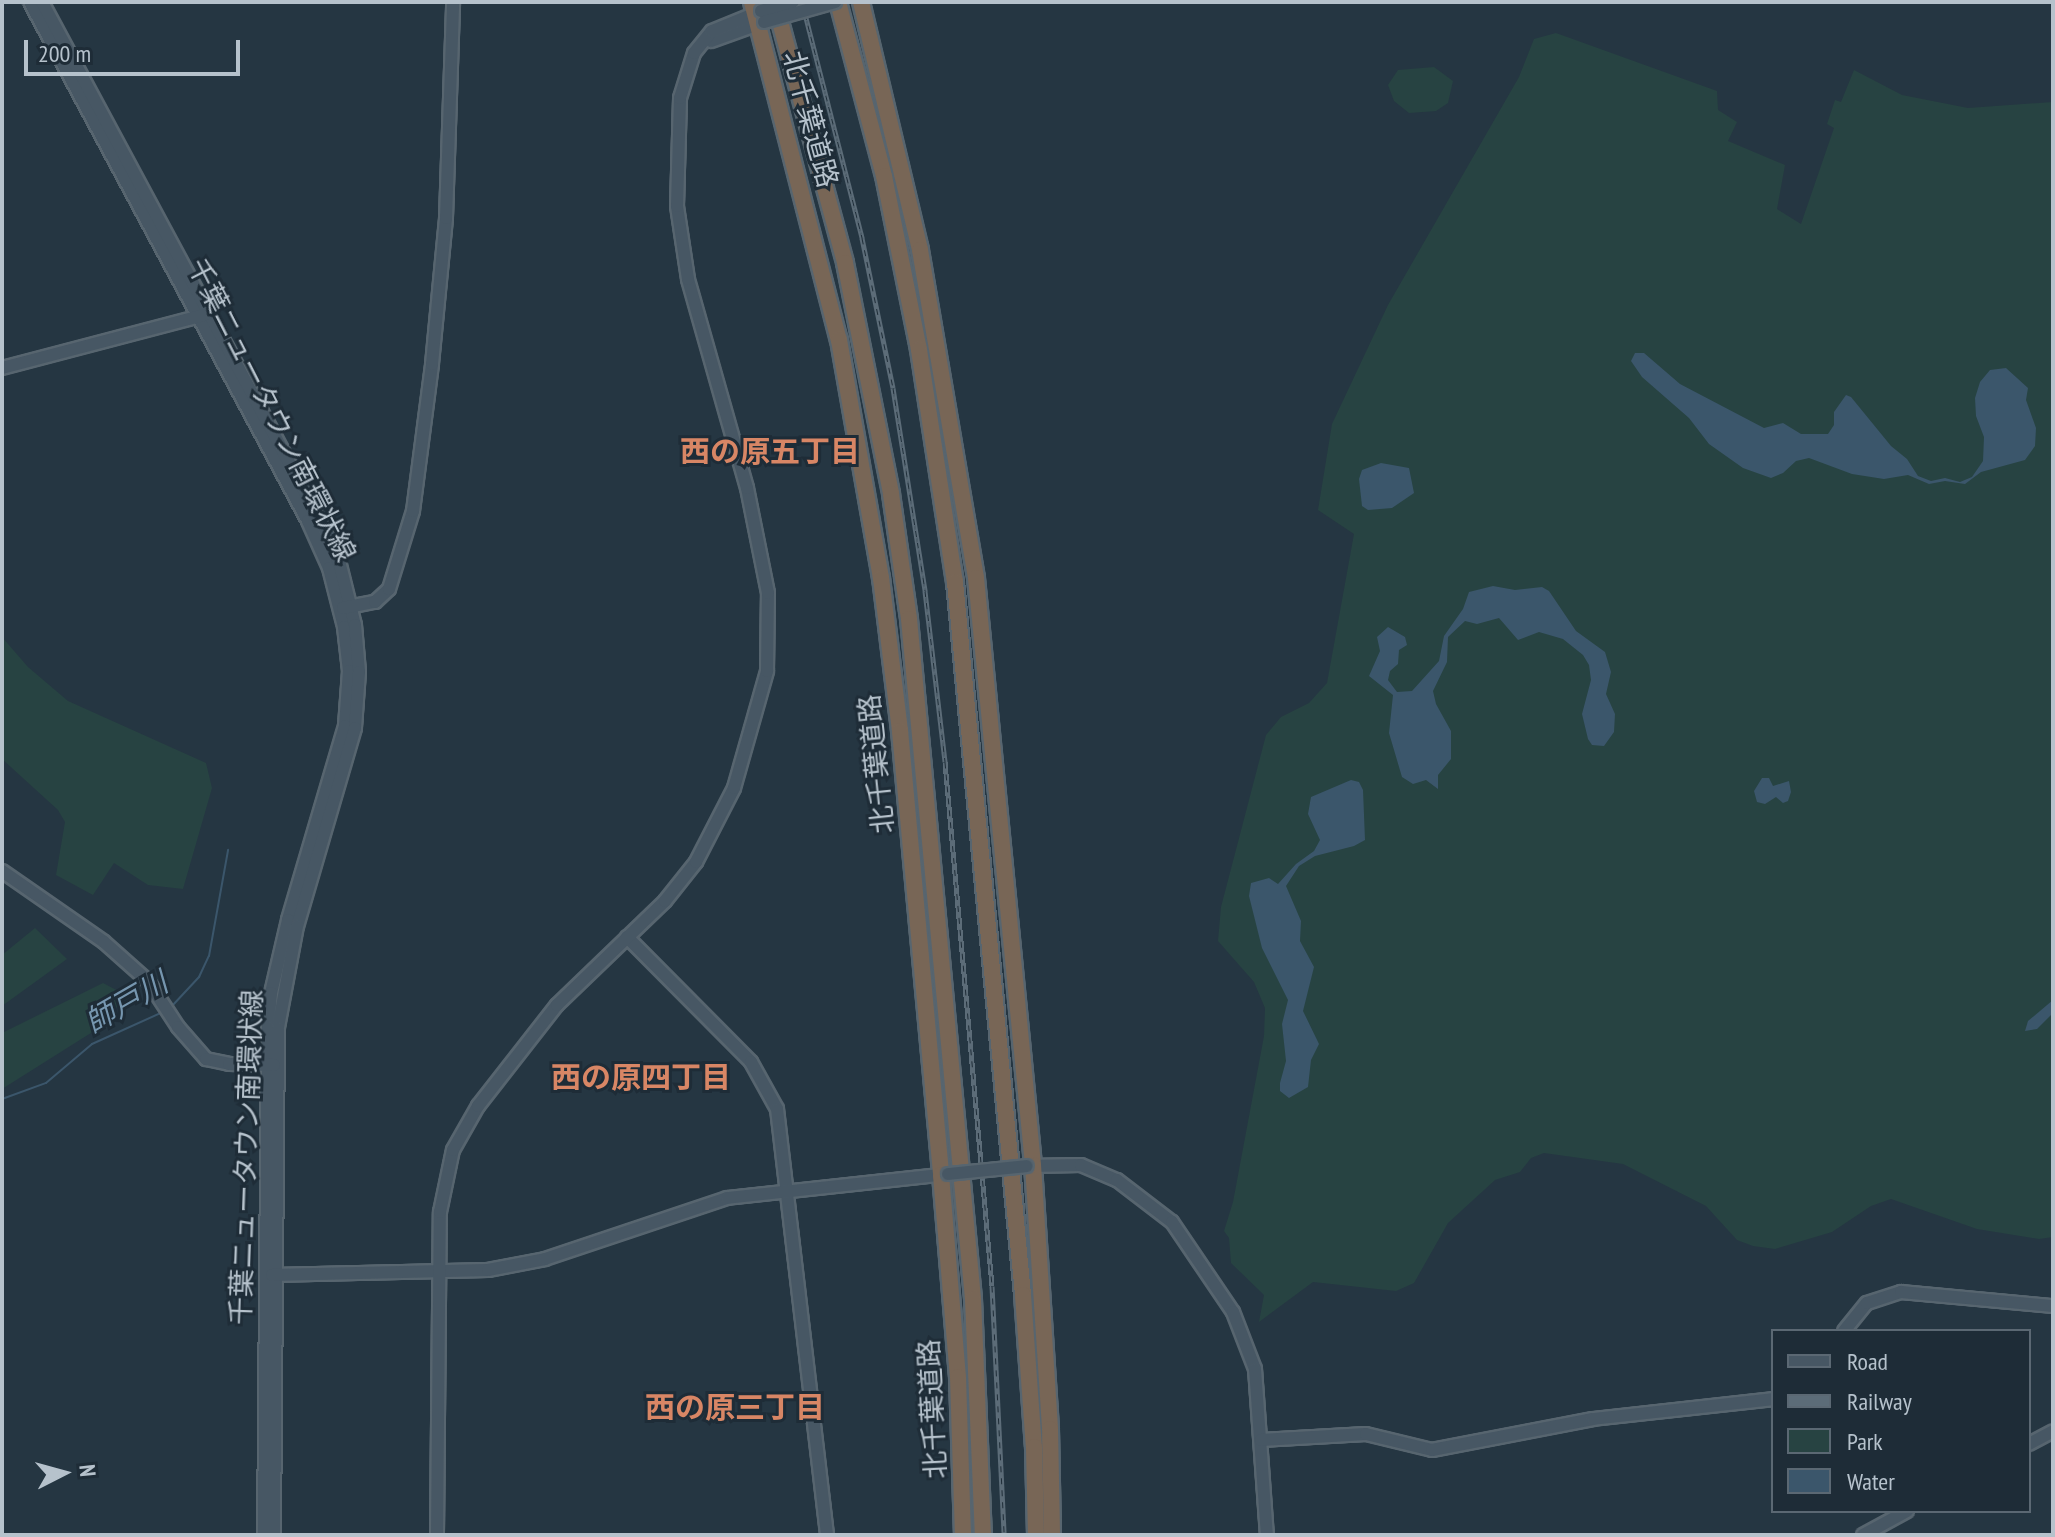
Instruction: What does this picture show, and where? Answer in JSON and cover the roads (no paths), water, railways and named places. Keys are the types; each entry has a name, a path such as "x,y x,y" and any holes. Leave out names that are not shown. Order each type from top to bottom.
{"highway":[{"name":"北千葉道路","path":"836,2 884,176 914,321 955,582 1023,1295 1034,1447 1036,1535"},
{"path":"861,2 920,250 976,578 1030,1166 1050,1429 1052,1535"},
{"name":"北千葉道路","path":"761,12 839,340 879,563 900,731 945,1175 958,1377 963,1535"},
{"name":"北千葉道路","path":"761,12 845,263 891,494 909,619 973,1299 983,1535"}],"street":[{"name":"千葉ニュータウン南環状線","path":"30,2 204,315"},
{"name":"千葉ニュータウン南環状線","path":"42,2 319,543 346,608 349,671 345,726 277,965 269,1016 274,1535"},
{"path":"346,608 375,602 389,589 414,503 446,218 453,2"},
{"path":"437,1535 439,1274 443,1187 453,1150 465,1124 557,1005 682,881 725,811 762,690 770,638 768,593 752,510 688,279 678,228 680,98 688,68 710,41 761,12 793,2"},
{"path":"761,12 836,2"},
{"path":"2,368 204,315"},
{"path":"2,871 104,942 148,981 178,1027 206,1059 229,1064 271,1065"},
{"path":"627,937 760,1074 779,1120 827,1535"},
{"path":"271,1275 439,1274 530,1263 697,1206 727,1198 787,1190 1067,1163 1104,1172 1178,1229 1233,1312 1249,1345 1255,1369 1267,1535"},
{"name":"千葉ニュータウン南環状線","path":"264,1535 271,1275"},
{"path":"1846,1329 1867,1303 1901,1292 2053,1306"},
{"path":"1261,1440 1366,1434 1432,1450 1593,1419 1771,1399"},
{"path":"2031,1443 2053,1431"},
{"path":"1863,1535 1903,1513"}],"water":[{"path":"1635,353 1644,353 1680,384 1764,428 1783,423 1801,434 1828,434 1834,425 1834,412 1846,395 1851,397 1891,446 1907,459 1918,476 1931,481 1945,478 1960,482 1972,477 1983,461 1984,437 1976,416 1975,398 1980,382 1990,370 2006,368 2028,388 2026,400 2036,428 2035,446 2025,460 1981,472 1965,484 1945,481 1929,484 1908,475 1884,479 1852,474 1809,458 1796,461 1783,473 1771,478 1743,468 1709,444 1689,418 1642,377 1631,361"},
{"path":"1381,463 1409,468 1414,493 1392,508 1368,510 1362,506 1359,479 1362,470"},
{"path":"1493,586 1515,590 1542,587 1549,591 1576,631 1605,652 1611,672 1606,694 1615,714 1614,732 1604,746 1592,745 1588,739 1582,714 1591,680 1589,665 1583,655 1563,639 1539,632 1518,640 1499,618 1477,624 1465,621 1448,637 1447,662 1433,691 1436,704 1451,731 1451,759 1438,775 1438,789 1426,780 1413,784 1402,777 1389,733 1393,695 1369,676 1380,651 1377,637 1388,627 1405,637 1407,645 1399,650 1398,664 1390,671 1388,680 1397,692 1412,691 1439,661 1444,636 1463,609 1469,592"},
{"path":"1762,778 1769,778 1773,786 1789,781 1791,792 1788,801 1783,803 1776,797 1765,804 1757,802 1754,791"},
{"path":"1351,780 1359,782 1363,790 1365,840 1315,856 1299,866 1286,886 1301,921 1300,941 1314,967 1303,1011 1319,1044 1311,1060 1308,1087 1289,1098 1280,1091 1286,1061 1282,1024 1288,1000 1262,948 1249,896 1251,883 1269,878 1278,884 1296,864 1314,851 1320,840 1308,814 1311,797"},
{"path":"2053,1000 2053,1013 2037,1029 2025,1031 2028,1021"}],"waterway":[{"name":"師戸川","path":"172,1006 199,977 209,956 228,850"},
{"name":"師戸川","path":"2,1099 46,1083 92,1044 163,1012"}],"railway":[{"path":"802,2 862,238 893,388 925,591 945,762 992,1286 1004,1535"}],"district":[{"name":"西の原五丁目","path":"770,451"},
{"name":"西の原四丁目","path":"641,1077"},
{"name":"西の原三丁目","path":"735,1407"}]}
